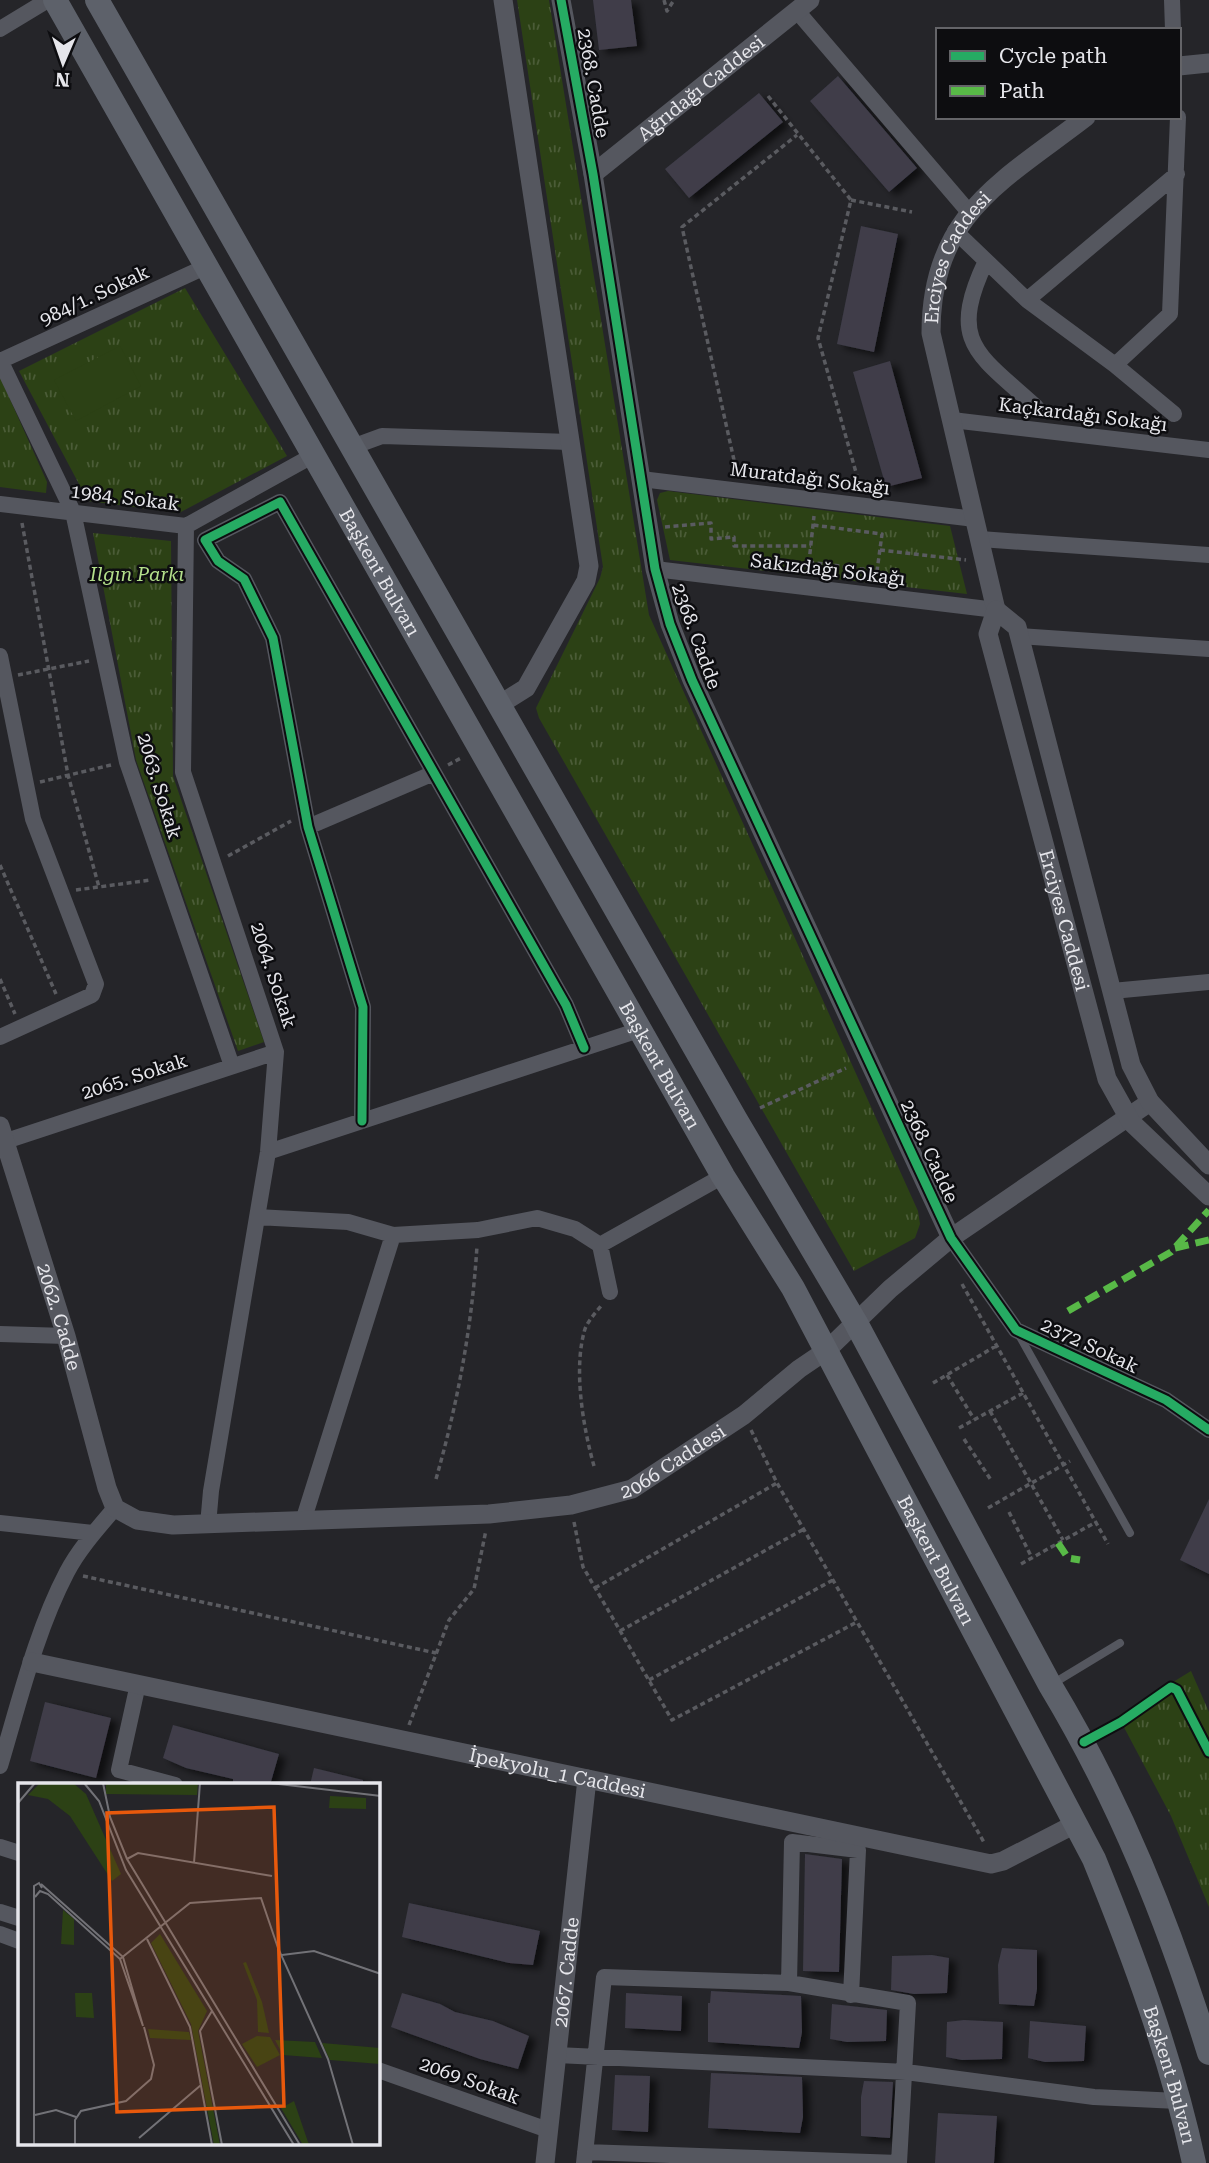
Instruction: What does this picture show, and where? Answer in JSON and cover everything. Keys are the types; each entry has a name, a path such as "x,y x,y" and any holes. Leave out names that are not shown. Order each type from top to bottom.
{"main road":[{"name":"Başkent Bulvarı","path":"55,0 639,1030 827,1350 1076,1823 1124,1931 1178,2101 1194,2163"},
{"name":"Başkent Bulvarı","path":"97,0 736,1120 856,1323 1093,1758 1180,1957 1209,2053"}],"street":[{"path":"0,29 48,0"},
{"path":"499,705 526,688 589,575 503,0"},
{"name":"2368. Cadde","path":"561,0 593,174 655,569 674,636 951,1238"},
{"path":"1172,0 1173,28"},
{"path":"803,5 968,211"},
{"name":"Ağrıdağı Caddesi","path":"593,174 803,5"},
{"path":"1181,66 1209,62"},
{"name":"Erciyes Caddesi","path":"1083,119 968,211 955,231 942,262 931,310 931,333 996,610 988,634 1104,1069 1128,1117 1209,1196"},
{"path":"1115,365 1170,314 1178,119"},
{"path":"1027,300 1177,174"},
{"path":"955,231 1027,300 1115,365 1174,414"},
{"path":"986,261 970,294 967,322 976,352 1036,407"},
{"name":"984/1. Sokak","path":"0,360 205,267"},
{"name":"2063. Sokak","path":"0,360 73,512 127,762 232,1066"},
{"name":"Kaçkardağı Sokağı","path":"952,420 1209,450"},
{"path":"352,447 382,436 570,442"},
{"name":"1984. Sokak","path":"0,504 186,526 312,456"},
{"name":"Muratdağı Sokağı","path":"641,479 975,519"},
{"path":"362,1121 363,1007 306,820 273,638 244,579 218,561 205,540 280,502 566,1005 584,1048"},
{"name":"2064. Sokak","path":"186,526 182,765 275,1052 268,1152 211,1491 208,1525"},
{"path":"980,539 1209,555"},
{"name":"Sakızdağı Sokağı","path":"655,569 996,610"},
{"name":"Erciyes Caddesi","path":"996,610 1017,627 1130,1065 1150,1102 1209,1165"},
{"path":"1019,636 1209,649"},
{"path":"0,656 33,819 96,984 93,995 0,1037"},
{"path":"306,820 434,773"},
{"path":"1112,991 1209,982"},
{"path":"268,1152 639,1030"},
{"name":"2065. Sokak","path":"3,1134 275,1052"},
{"name":"2066 Caddesi","path":"115,1508 136,1520 158,1524 208,1525 304,1518 489,1514 571,1505 632,1489 744,1415 799,1369 827,1350 890,1289 951,1238 1150,1102"},
{"name":"2062. Cadde","path":"3,1134 66,1336 107,1488 115,1508"},
{"path":"600,1245 723,1176"},
{"path":"257,1217 348,1222 394,1235 478,1230 537,1218 575,1229 600,1245 610,1292"},
{"path":"304,1518 394,1235"},
{"name":"2372 Sokak","path":"951,1238 1016,1329 1166,1400 1209,1430"},
{"path":"0,1334 66,1336"},
{"path":"0,1766 32,1662 67,1572 93,1533 115,1508"},
{"path":"0,1523 93,1533"},
{"name":"İpekyolu_1 Caddesi","path":"32,1662 997,1864"},
{"path":"138,1684 119,1770 168,1783"},
{"name":"2067. Cadde","path":"545,2163 587,1779"},
{"path":"997,1864 1076,1823"},
{"path":"789,1983 792,1842 858,1850 851,1996"},
{"path":"0,1847 18,1853"},
{"path":"0,1912 18,1918"},
{"path":"0,1934 18,1941"},
{"path":"604,1977 789,1983 851,1996 908,2003 899,2163 585,2157 604,1977"},
{"path":"556,2055 906,2072 1094,2097 1178,2101"},
{"name":"2069 Sokak","path":"380,2071 548,2130"}],"lane":[{"path":"1016,1329 1130,1533"},
{"path":"1051,1685 1120,1643"}],"path":[{"path":"664,0 667,10 674,0"},
{"path":"768,96 851,200 912,212"},
{"path":"734,460 682,227 797,135"},
{"path":"851,200 818,338 857,476"},
{"path":"806,587 816,500"},
{"path":"18,506 68,775 99,887"},
{"path":"649,528 710,523 711,539 734,537 734,546 811,546"},
{"path":"809,562 877,571 882,534 813,524"},
{"path":"880,550 985,562"},
{"path":"4,677 105,657"},
{"path":"434,773 478,748"},
{"path":"26,785 127,762"},
{"path":"215,864 306,820"},
{"path":"0,864 62,1009"},
{"path":"61,892 167,878"},
{"path":"0,979 21,1029"},
{"path":"760,1108 846,1068"},
{"path":"436,1479 454,1414 473,1304 478,1230"},
{"path":"594,1466 585,1434 580,1377 586,1327 610,1292"},
{"path":"966,1293 1108,1544"},
{"path":"933,1383 996,1346"},
{"path":"947,1375 974,1419"},
{"path":"959,1428 1023,1393"},
{"path":"990,1411 1063,1540"},
{"path":"744,1415 777,1483 997,1864"},
{"path":"964,1439 991,1480"},
{"path":"988,1508 1070,1461"},
{"path":"595,1588 777,1483"},
{"path":"571,1505 583,1567 672,1720 857,1622"},
{"path":"1009,1512 1032,1558"},
{"path":"404,1740 449,1620 474,1590 489,1514"},
{"path":"1021,1564 1096,1522"},
{"path":"620,1631 804,1529"},
{"path":"67,1572 436,1653"},
{"path":"649,1680 833,1580"}],"green space":[{"path":"517,0 549,0 649,615 918,1211 920,1224 915,1238 854,1271 539,718 536,708 603,567"},
{"path":"185,288 287,456 179,513 88,501 19,371"},
{"path":"120,346 141,386 76,421 54,380"},
{"path":"0,377 47,482 46,493 0,487"},
{"path":"668,491 950,526 967,594 670,560 657,500 660,493"},
{"path":"819,528 880,536 875,569 814,560"},
{"name":"Ilgın Parkı","path":"93,533 171,541 173,776 264,1042 238,1051 136,760"},
{"path":"1191,1671 1209,1712 1209,1907 1171,1816 1118,1716"}],"building":[{"path":"593,0 631,0 637,46 599,50"},
{"path":"838,76 917,168 889,192 810,101"},
{"path":"759,93 783,122 689,198 665,169"},
{"path":"861,226 898,234 874,352 837,344"},
{"path":"890,361 922,478 886,487 853,372"},
{"path":"1209,1499 1209,1574 1180,1560"},
{"path":"45,1702 111,1718 96,1778 30,1761"},
{"path":"173,1725 279,1754 271,1783 233,1783 233,1779 186,1768 163,1758"},
{"path":"314,1768 363,1780 363,1783 310,1783"},
{"path":"805,1854 842,1859 839,1972 803,1971"},
{"path":"409,1903 540,1931 533,1965 509,1963 402,1937"},
{"path":"1002,1948 1037,1950 1034,2006 999,2004 998,1965"},
{"path":"932,1955 949,1958 947,1993 914,1994 891,1990 892,1956"},
{"path":"711,1991 801,1996 802,2032 799,2048 708,2042 708,2003"},
{"path":"402,1993 440,2004 455,2012 493,2021 529,2036 518,2069 480,2059 391,2027"},
{"path":"626,1993 682,1996 681,2031 625,2028"},
{"path":"832,2004 887,2010 886,2041 847,2042 830,2039"},
{"path":"1030,2021 1086,2026 1084,2061 1045,2062 1028,2058"},
{"path":"947,2022 1003,2022 1002,2059 962,2060 946,2057"},
{"path":"711,2073 802,2077 803,2117 800,2133 708,2128"},
{"path":"615,2075 650,2076 648,2132 612,2130"},
{"path":"864,2081 893,2082 890,2138 861,2136 861,2097"},
{"path":"938,2113 997,2116 994,2163 935,2163"}],"marked path":[{"path":"1068,1311 1171,1252 1209,1210"},
{"path":"1175,1248 1209,1240"},
{"path":"1058,1543 1068,1558 1080,1560"}],"cycle path":[{"path":"561,0 593,174 655,569 670,624 692,680 951,1238 1016,1330 1166,1400 1209,1430"},
{"path":"362,1121 363,1007 308,827 273,638 244,579 218,561 205,540 280,502 566,1005 584,1048"},
{"path":"1084,1742 1121,1722 1171,1687 1177,1690 1209,1752"}]}
